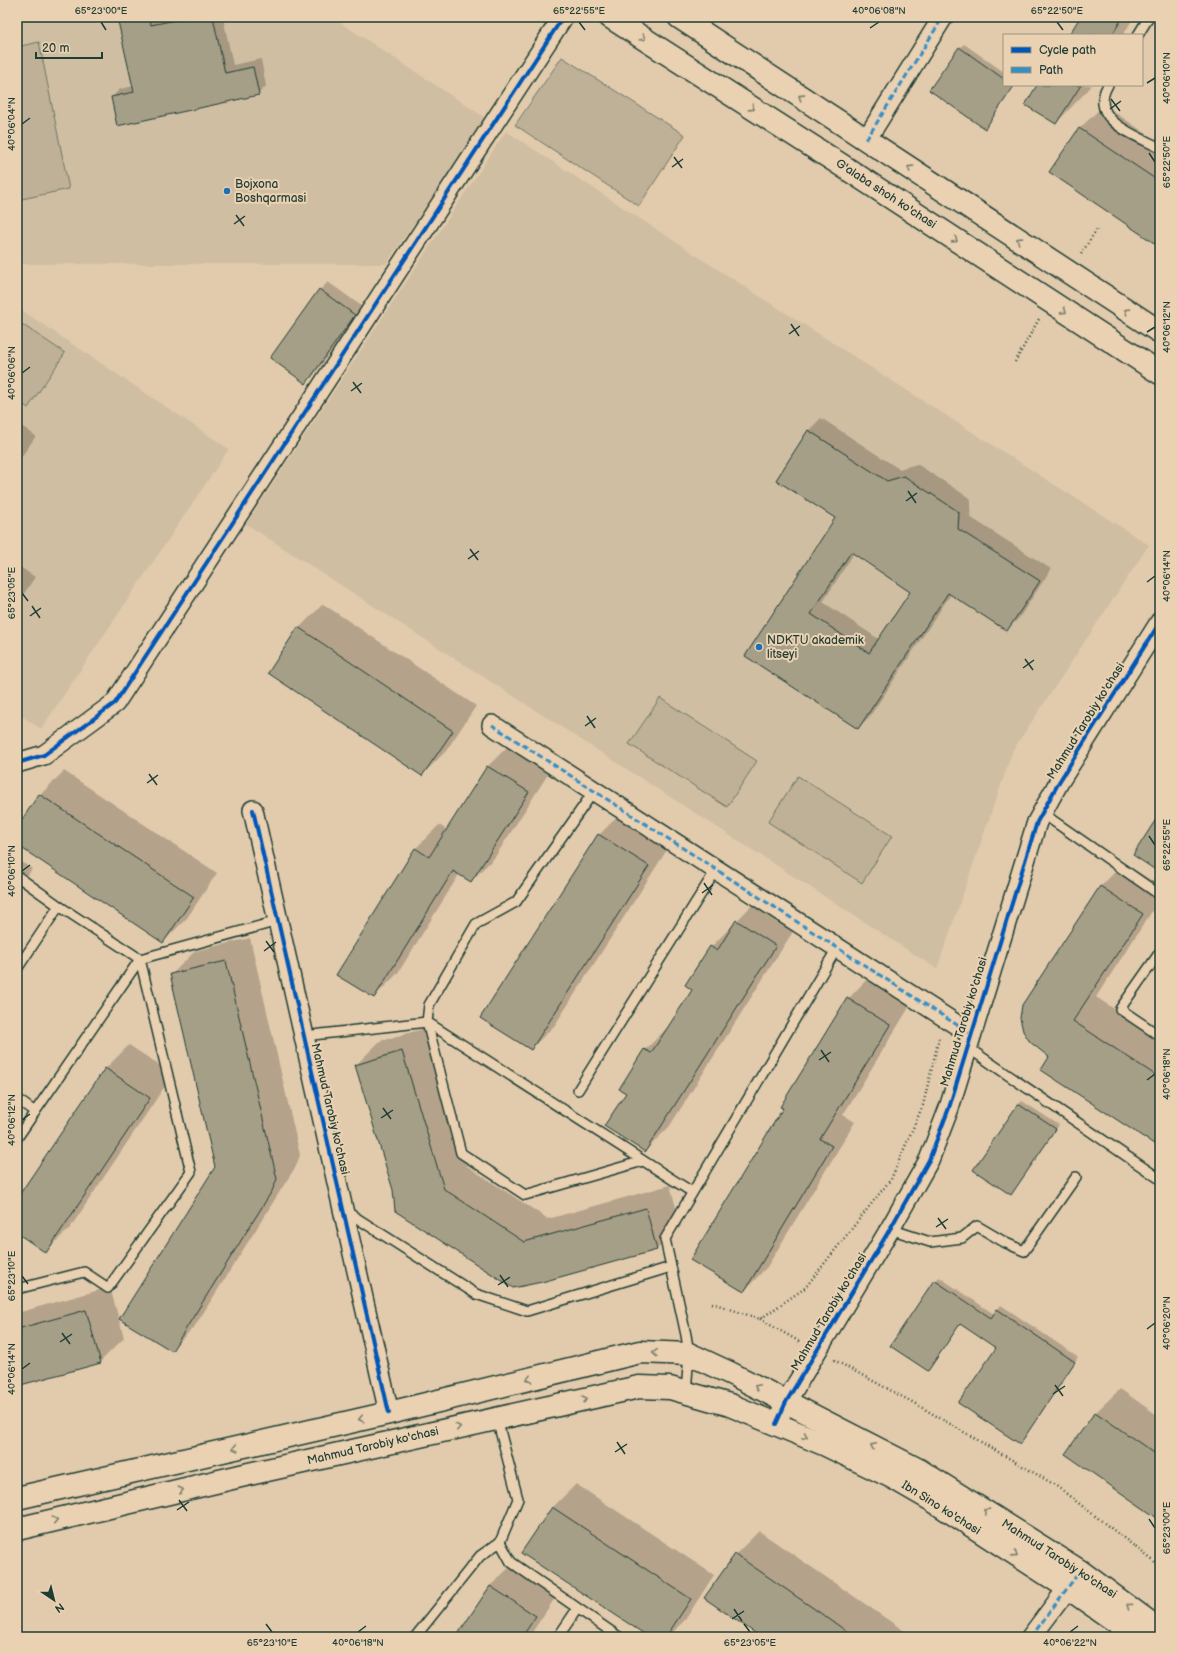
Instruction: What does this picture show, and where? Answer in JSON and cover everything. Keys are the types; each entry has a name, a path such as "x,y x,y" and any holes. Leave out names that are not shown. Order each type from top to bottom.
{"main road":[{"name":"G'alaba shoh ko'chasi","path":"610,17 835,161 1160,373"},
{"path":"679,17 1160,332"},
{"name":"Mahmud Tarobiy ko'chasi","path":"17,1498 640,1352 689,1354 919,1470 1074,1580 1160,1630"},
{"name":"Mahmud Tarobiy ko'chasi","path":"17,1529 639,1387 670,1388 730,1405"},
{"name":"Ibn Sino ko'chasi","path":"730,1405 826,1445 890,1476 1074,1580 1138,1637"}],"street":[{"path":"17,763 44,755 115,703 563,17"},
{"path":"866,140 943,17"},
{"name":"Mahmud Tarobiy ko'chasi","path":"776,1424 786,1402 929,1160 949,1108 1037,822 1059,782 1160,622"},
{"path":"492,725 944,1017 969,1040"},
{"name":"Mahmud Tarobiy ko'chasi","path":"253,810 388,1412"},
{"path":"1031,1637 1074,1580"}],"lane":[{"path":"1139,34 1149,17"},
{"path":"1107,86 1102,94 1103,110 1112,122 1160,148"},
{"path":"594,791 516,902 476,924 429,1005 427,1022 461,1153 525,1195 643,1161"},
{"path":"1042,813 1160,895"},
{"path":"578,1090 716,870"},
{"path":"17,876 59,906 140,959 191,1172 108,1288 84,1272 17,1289"},
{"path":"17,970 59,906"},
{"path":"17,1138 140,959 278,921"},
{"path":"686,1392 689,1354 665,1239 837,948"},
{"path":"1160,952 1120,1010 1160,1036"},
{"path":"304,1036 427,1022 692,1192"},
{"path":"969,1040 1160,1179"},
{"path":"17,1099 35,1112"},
{"path":"890,1228 930,1242 962,1238 976,1226 1006,1243 1024,1251 1076,1177"},
{"path":"343,1210 476,1294 527,1311 671,1267"},
{"path":"415,1637 480,1556 500,1542 518,1499 497,1419"},
{"path":"500,1542 511,1562 576,1609 619,1637"},
{"path":"558,1637 576,1609"}],"path":[{"path":"760,1319 805,1288 891,1179 923,1105 944,1017"},
{"path":"712,1303 760,1319 914,1403 1055,1485 1160,1566"}],"shaded area":[{"name":"Bojxona Boshqarmasi","path":"17,17 332,17 487,119 386,264 17,264"},
{"path":"39,42 69,189 17,200 17,47"},
{"path":"562,57 685,135 639,206 515,125"},
{"name":"NDKTU akademik litseyi","path":"506,131 714,267 1149,545 1013,750 937,969 246,524"},
{"path":"17,307 229,449 41,729 17,713"},
{"path":"17,321 65,353 28,408 17,400"},
{"path":"660,698 757,761 727,807 629,744"},
{"path":"798,776 892,836 862,883 768,822"}],"building":[{"path":"117,17 149,17 151,25 190,17 213,17 225,73 253,67 259,95 117,126 111,97 134,92"},
{"path":"1080,17 1123,17 1113,34 1070,34"},
{"path":"959,47 1003,78 1003,86 1014,86 985,129 929,90"},
{"path":"1036,86 1080,86 1056,124 1025,105"},
{"path":"1079,128 1160,182 1160,247 1049,172"},
{"path":"319,289 355,315 306,384 270,358"},
{"path":"808,430 887,481 904,476 959,512 958,529 1040,581 1007,631 948,593 858,729 745,656 835,518 776,480","holes":["851,552 910,592 869,653 811,614"]},
{"path":"298,627 453,731 422,776 268,673"},
{"path":"487,766 529,792 471,882 453,871 374,998 336,975 415,848 429,857"},
{"path":"39,794 194,897 163,943 17,845 17,827"},
{"path":"1160,813 1160,873 1133,855"},
{"path":"598,834 649,866 531,1050 480,1018"},
{"path":"1100,886 1143,914 1073,1021 1160,1078 1160,1148 1041,1070 1049,1057 1030,1042 1023,1031 1020,1018 1022,1005"},
{"path":"736,920 776,946 645,1152 604,1126 626,1093 619,1089 644,1049 651,1053 692,990 685,985 710,946 717,951"},
{"path":"226,961 277,1179 272,1191 172,1351 119,1319 215,1167 170,974"},
{"path":"847,998 890,1025 820,1139 832,1146 744,1292 690,1260 783,1108 780,1107"},
{"path":"402,1051 444,1189 524,1242 646,1208 657,1250 542,1282 513,1288 395,1211 393,1190 355,1065"},
{"path":"105,1068 150,1098 46,1253 17,1233 17,1198"},
{"path":"1018,1104 1056,1129 1011,1195 973,1170"},
{"path":"934,1280 991,1318 997,1309 1075,1362 1020,1444 958,1403 996,1348 960,1324 928,1371 890,1346"},
{"path":"86,1310 101,1363 17,1386 17,1329"},
{"path":"1095,1412 1160,1457 1160,1520 1065,1454"},
{"path":"552,1507 691,1599 666,1637 649,1637 521,1553"},
{"path":"735,1554 855,1637 761,1637 704,1598"},
{"path":"490,1586 536,1616 522,1637 456,1637"}],"marked path":[{"path":"866,140 943,17"},
{"path":"492,725 971,1034"},
{"path":"1031,1637 1080,1571"}],"cycle path":[{"path":"17,763 44,755 115,703 563,17"},
{"path":"776,1424 786,1402 890,1229 929,1160 949,1108 1037,822 1059,782 1160,622"},
{"path":"253,810 389,1413"}],"place":[{"name":"Bojxona Boshqarmasi","path":"227,191"},
{"name":"NDKTU akademik litseyi","path":"759,647"}]}
